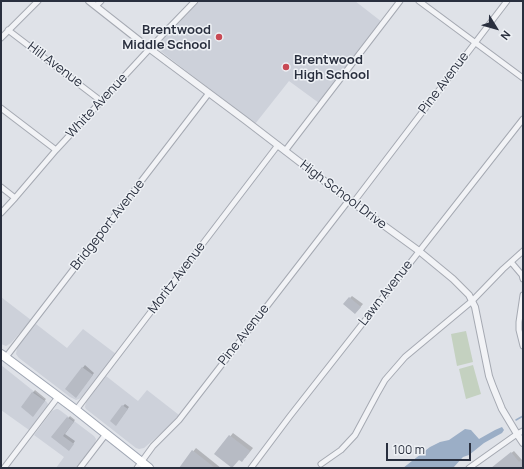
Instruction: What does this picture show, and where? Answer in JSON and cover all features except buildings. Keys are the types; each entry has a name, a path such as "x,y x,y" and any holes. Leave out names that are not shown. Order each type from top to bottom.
{"main road":[{"path":"3,355 106,434 140,465 149,468"}],"street":[{"path":"1,38 38,1"},
{"name":"High School Drive","path":"89,1 278,146 419,251 453,279 469,295 475,307 489,376 493,387 502,409 520,433 523,442"},
{"path":"96,6 101,1"},
{"name":"White Avenue","path":"1,212 101,101 195,1"},
{"path":"285,151 400,1"},
{"path":"419,1 523,78"},
{"name":"Pine Avenue","path":"140,465 153,446 179,420 507,1"},
{"name":"Hill Avenue","path":"8,30 101,101"},
{"name":"Bridgeport Avenue","path":"3,355 209,93"},
{"path":"1,108 56,150"},
{"name":"Lawn Avenue","path":"252,468 290,416 523,119"},
{"name":"Moritz Avenue","path":"76,410 278,146"},
{"path":"1,187 15,198"},
{"path":"321,464 341,450 355,435 382,385 405,357 472,301 523,251"},
{"path":"511,262 522,275 523,279"},
{"path":"523,295 520,310 519,330 523,346"},
{"path":"4,468 58,397"},
{"path":"469,468 520,433"},
{"path":"80,468 106,434"}],"shaded area":[{"path":"200,1 355,1 382,22 319,103 289,81 255,124 157,47 158,44"},
{"path":"1,297 31,320 11,343 6,346 1,344"},
{"path":"36,324 67,348 83,329 116,354 79,399 76,400 70,397 19,358 16,354 17,348"},
{"path":"1,365 48,404 29,430 1,410"},
{"path":"106,376 138,401 147,390 179,415 167,428 144,448 136,448 85,407 86,402"},
{"path":"56,409 61,411 96,439 95,444 77,468 56,468 64,457 34,435 52,411"}],"green space":[{"path":"466,331 473,362 457,366 451,334"},
{"path":"473,365 481,394 466,399 459,369"}],"water":[{"path":"502,427 504,430 502,433 484,443 469,455 463,457 453,468 403,468 430,447 440,442 449,440 465,429 471,430 479,439"}],"waterway":[{"path":"516,420 523,416"}],"place":[{"name":"Brentwood Middle School","path":"219,37"},
{"name":"Brentwood High School","path":"286,67"}]}
